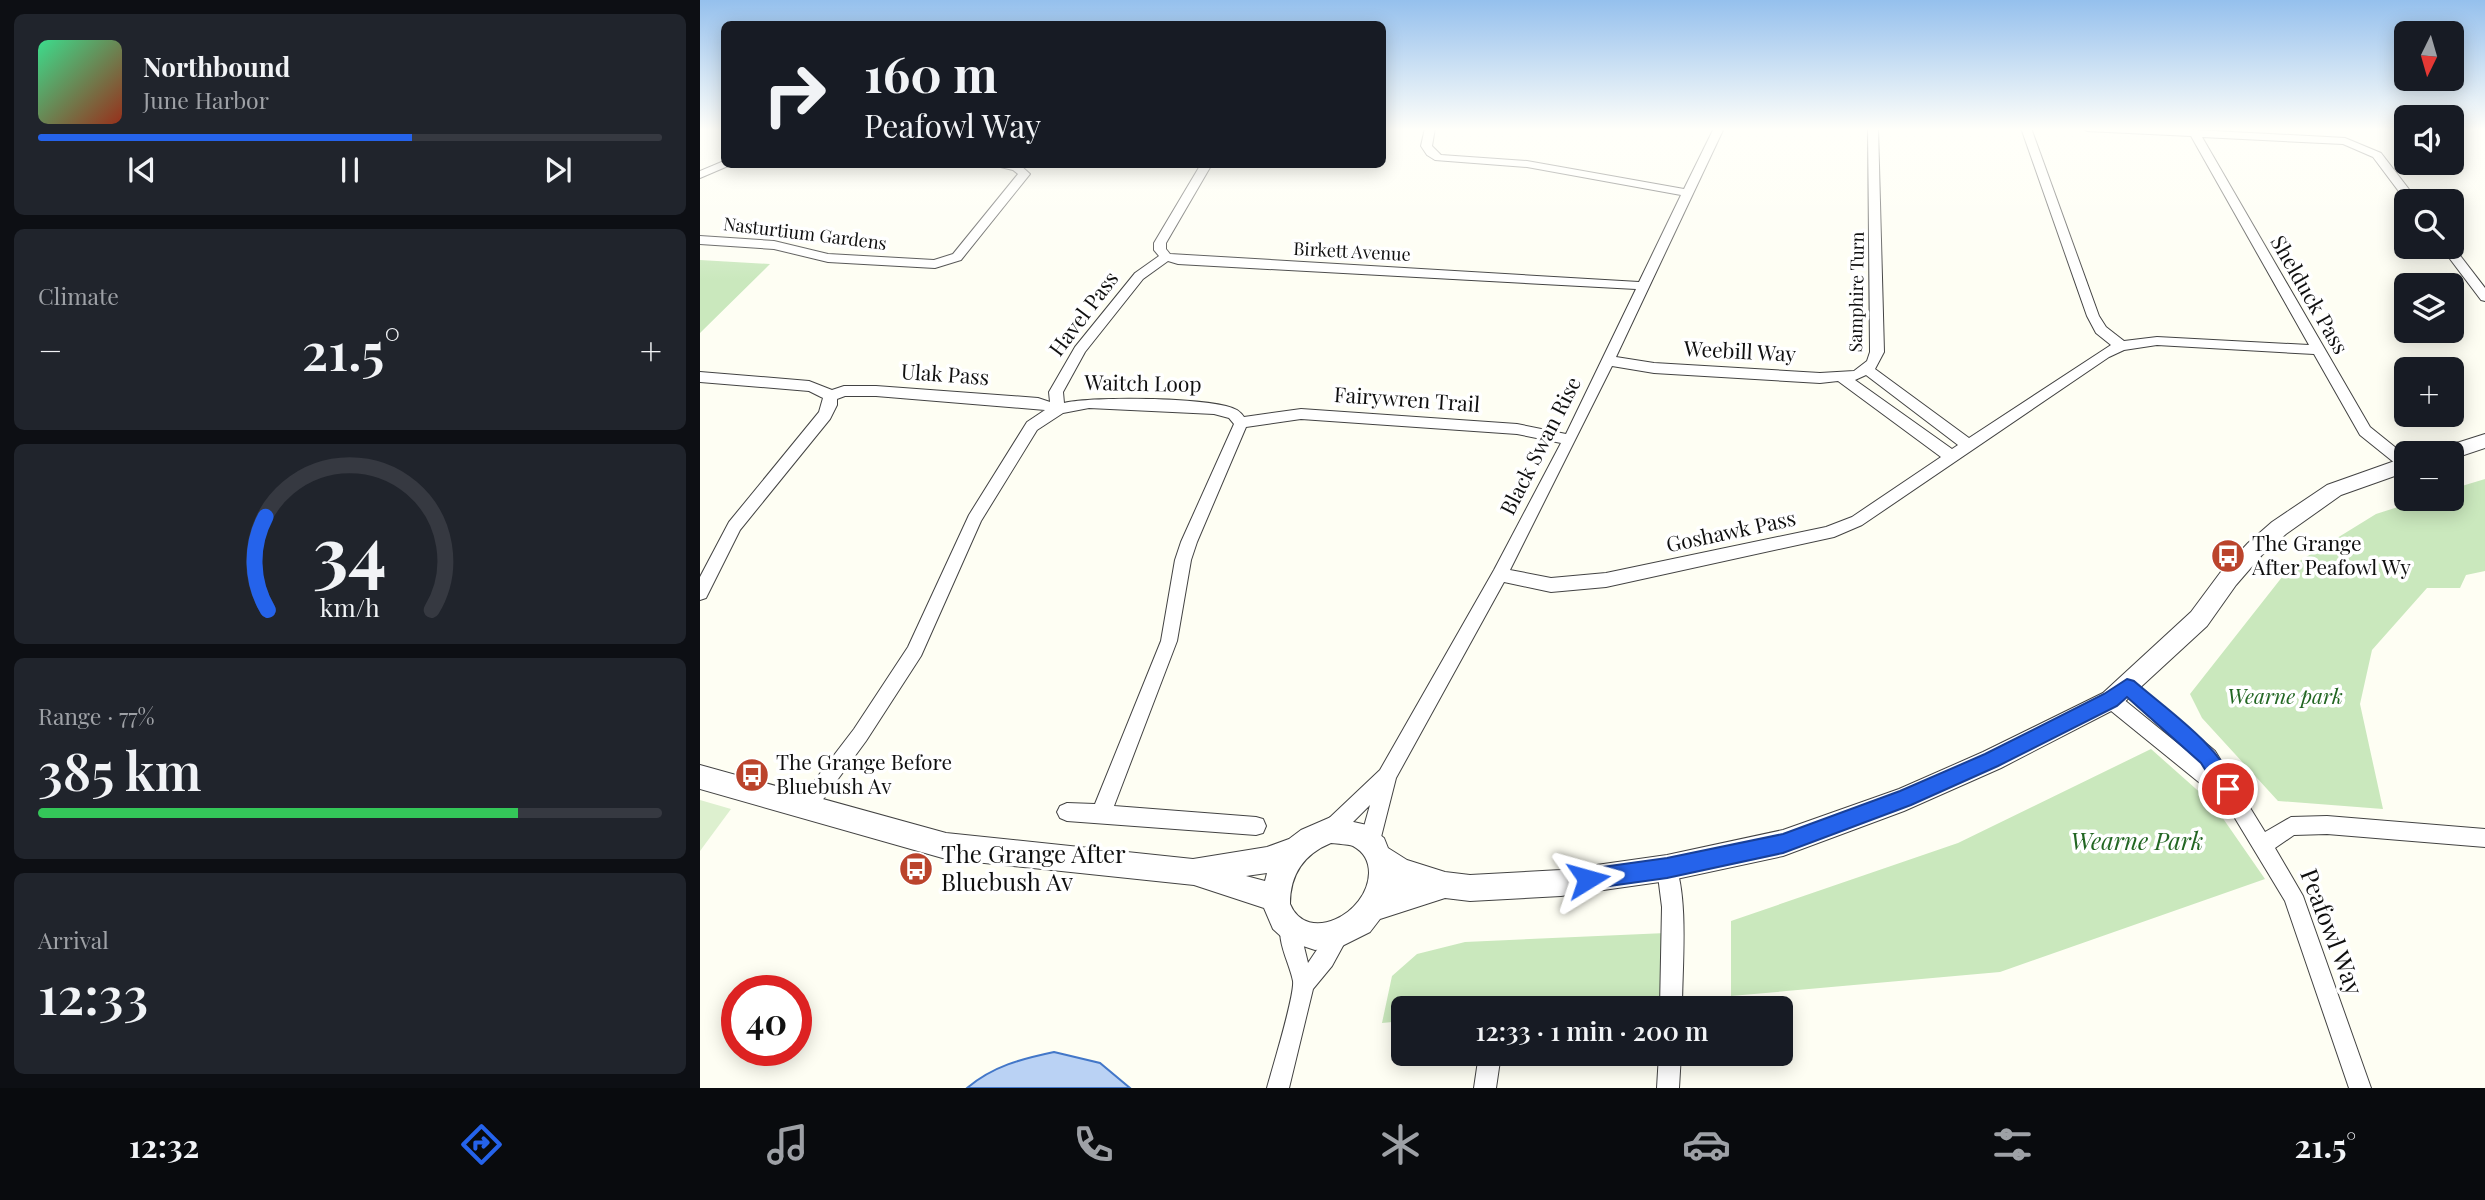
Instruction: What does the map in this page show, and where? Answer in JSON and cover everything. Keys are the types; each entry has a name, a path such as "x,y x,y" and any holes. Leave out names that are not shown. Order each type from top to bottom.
{"street":[{"name":"Nasturtium Gardens","path":"700,240 774,245 828,258 935,264 947,262 957,257 1022,179"},
{"path":"1166,257 1160,250 1160,243 1198,179"},
{"path":"1608,179 1686,193"},
{"name":"Black Swan Rise","path":"1331,830 1387,776 1500,575 1610,361 1693,179"},
{"name":"Samphire Turn","path":"1866,369 1873,363 1877,352 1874,179"},
{"path":"2044,179 2093,316 2101,330 2121,346"},
{"name":"Shelduck Pass","path":"2220,179 2365,431 2394,454"},
{"name":"Birkett Avenue","path":"1166,257 1178,260 1645,286"},
{"name":"Havel Pass","path":"1058,409 1056,393 1080,350 1139,276 1166,257"},
{"path":"2456,259 2485,297"},
{"name":"Goshawk Pass","path":"1500,575 1551,584 1606,580 1828,533 1857,521 1968,444 2104,354 2121,346 2157,341 2318,350"},
{"name":"Weebill Way","path":"1610,361 1654,368 1843,378 1857,375 1866,369"},
{"path":"1866,369 1968,444"},
{"path":"700,377 809,386 830,396 830,405 825,415 734,526 700,593"},
{"path":"1843,378 1951,456"},
{"name":"Ulak Pass","path":"830,396 844,391 876,391 1038,403 1058,409"},
{"name":"Waitch Loop","path":"806,807 860,735 915,651 974,519 1025,437 1040,418 1058,409 1097,403 1210,408 1230,411 1241,423"},
{"name":"Fairywren Trail","path":"1241,423 1301,414 1517,429 1570,440"},
{"path":"1101,814 1168,641 1183,560 1189,542 1241,423"},
{"path":"1375,850 1383,883 1374,907 1359,923 1340,933 1312,936 1290,925 1280,912 1276,896 1279,873 1293,851 1310,837 1331,830 1353,832 1375,850 1400,871 1445,885 1470,888 1562,883 1667,868 1783,843 1904,799 2003,755 2119,693 2199,619 2228,579 2255,549 2279,528 2334,490 2394,468"},
{"name":"Peafowl Way","path":"2119,693 2236,803 2263,844 2293,896 2360,1088"},
{"name":"Black Swan Rise","path":"1375,850 1387,776"},
{"path":"700,777 946,846 1194,872 1258,894 1276,896"},
{"path":"1067,812 1256,827"},
{"path":"2263,844 2291,826 2328,825 2485,838"},
{"path":"1194,872 1268,860 1293,851"},
{"path":"1667,868 1672,907 1671,996"},
{"path":"1374,907 1445,885"},
{"path":"1290,925 1294,953 1304,984"},
{"path":"1278,1088 1304,984 1325,959 1340,933"},
{"path":"1485,1088 1488,1066"},
{"path":"1668,1088 1669,1066"}],"green space":[{"path":"700,260 770,264 700,333"},
{"name":"Wearne park","path":"2485,479 2485,571 2466,575 2460,588 2427,588 2372,650 2360,704 2383,809 2278,801 2202,718 2190,694 2290,567 2376,514 2394,508 2394,511 2464,511 2464,485"},
{"name":"Wearne Park","path":"2151,749 2213,804 2265,879 2000,972 1731,996 1731,921 1958,843"},
{"path":"700,800 731,809 700,851"},
{"path":"1666,933 1668,993 1664,996 1391,996 1391,1022 1382,1023 1392,976 1417,954 1465,942"}],"water":[{"path":"1054,1052 1100,1063 1130,1088 967,1088 1008,1064"}],"place":[{"name":"The Grange After Peafowl Wy","path":"2228,556"},
{"name":"The Grange Before Bluebush Av","path":"752,775"},
{"name":"The Grange After Bluebush Av","path":"916,869"}],"route":[{"path":"1588,879 1667,868 1783,843 1904,799 1992,760 2110,700 2127,687 2208,757 2228,789"}]}
